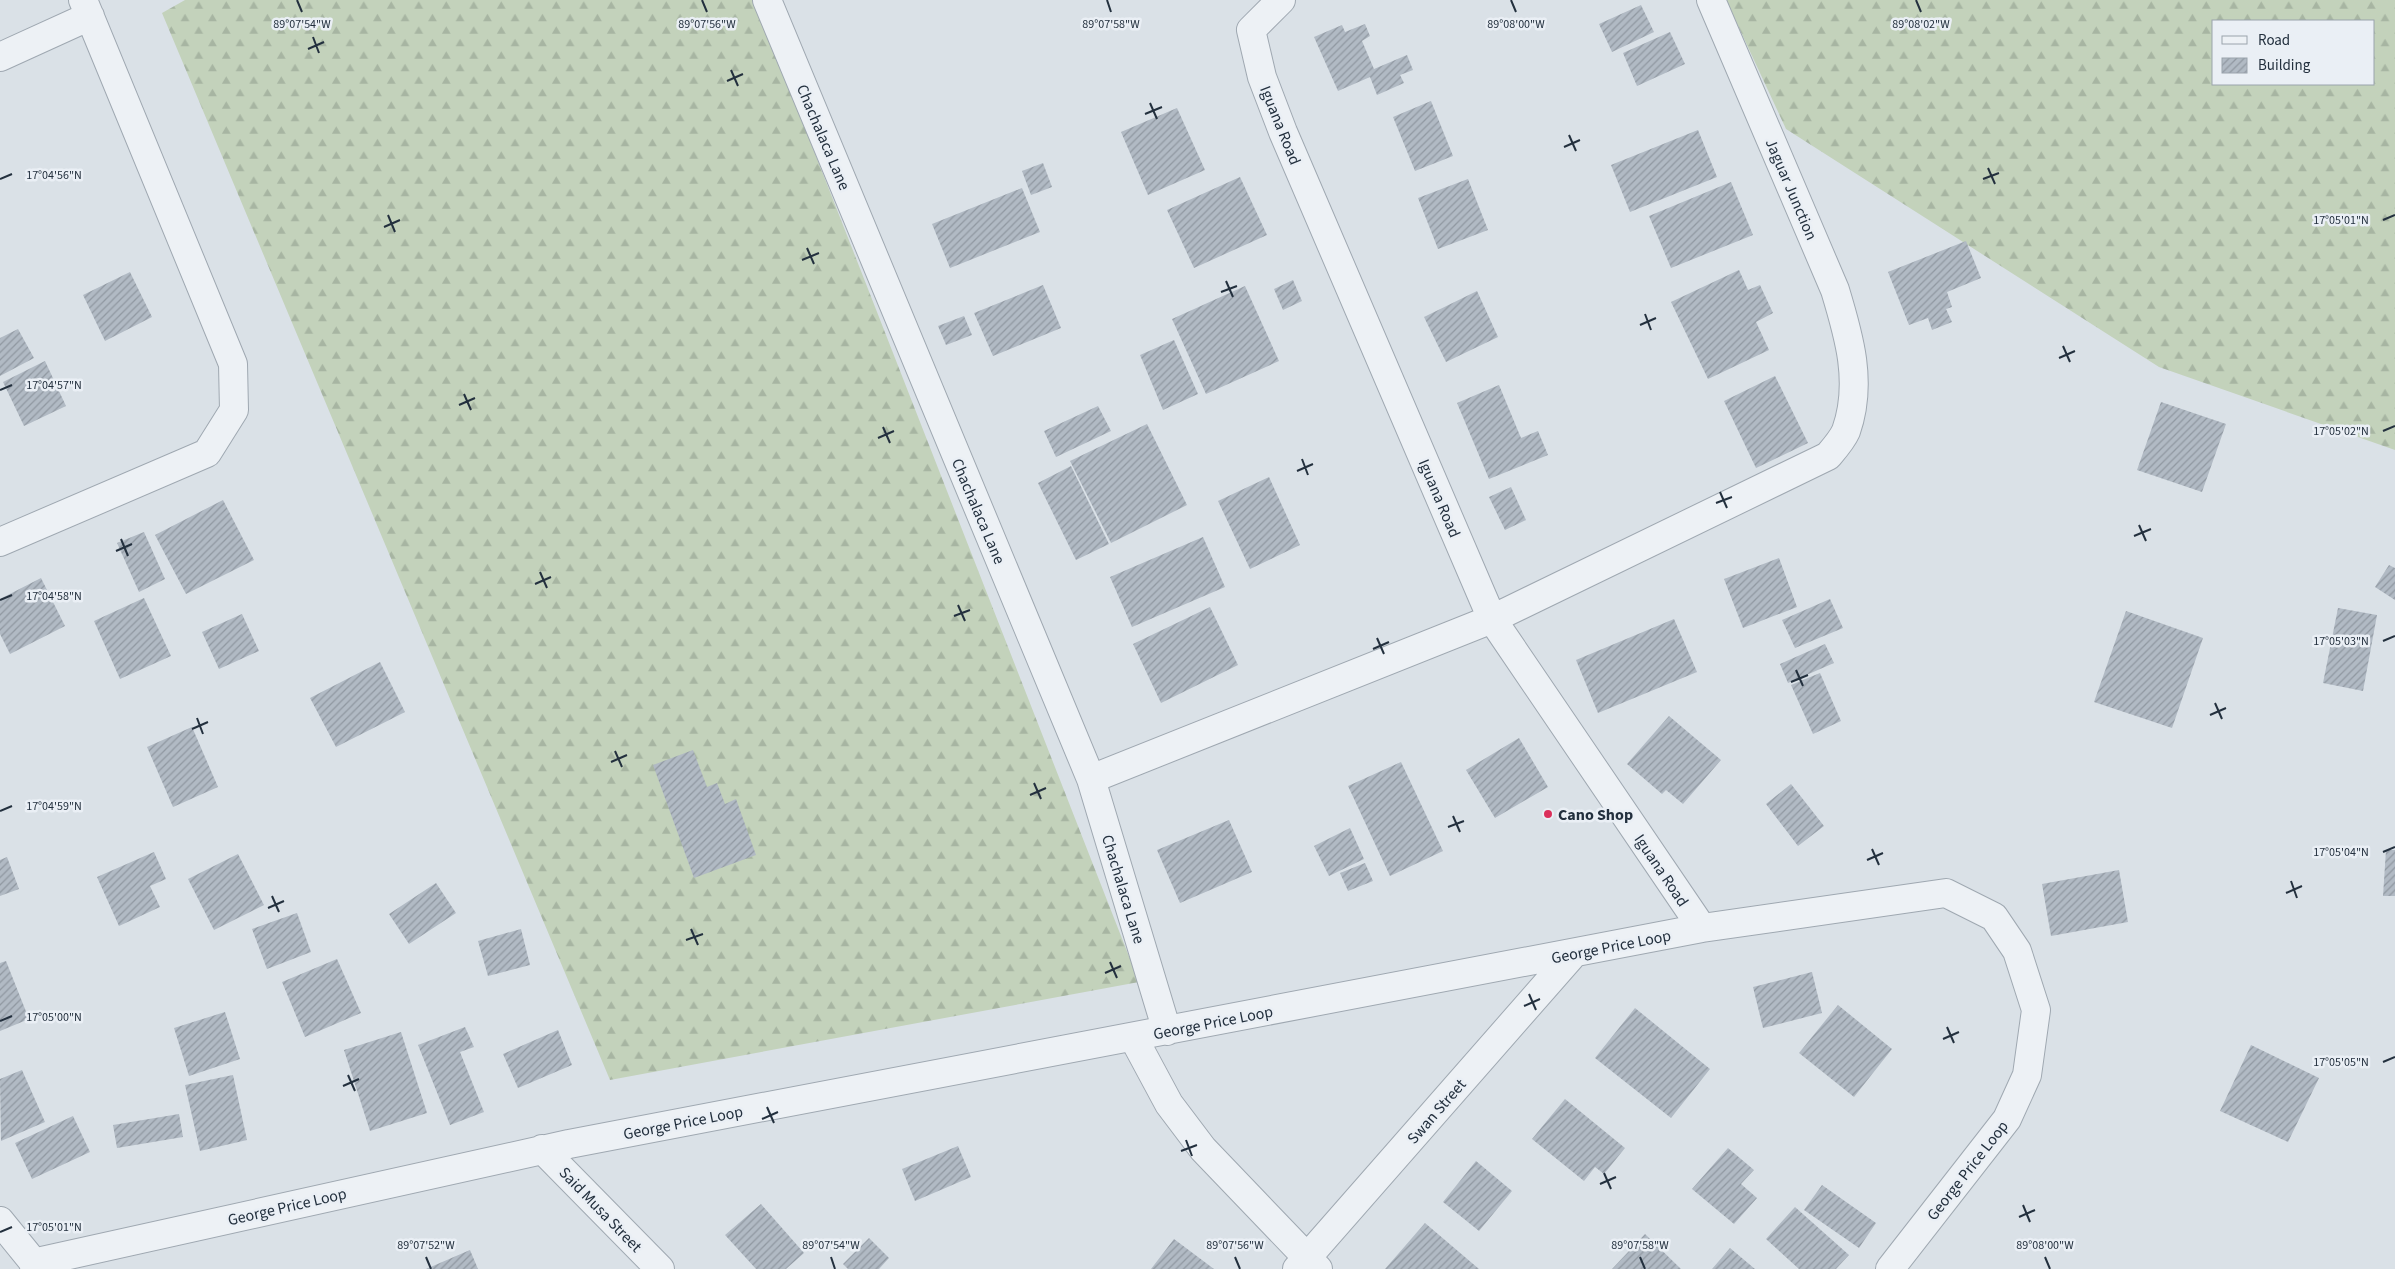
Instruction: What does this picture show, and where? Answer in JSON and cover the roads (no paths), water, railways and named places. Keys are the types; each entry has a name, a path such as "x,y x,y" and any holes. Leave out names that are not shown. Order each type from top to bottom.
{"street":[{"name":"Chachalaca Lane","path":"767,0 1091,779 1167,1031"},
{"name":"Iguana Road","path":"1280,0 1251,30 1262,77 1283,132 1492,619 1702,928"},
{"name":"Jaguar Junction","path":"1091,779 1492,619 1828,456 1845,432 1855,382 1850,337 1835,290 1711,0"},
{"path":"0,57 86,8 233,364 234,410 207,453 0,542"},
{"name":"George Price Loop","path":"36,1266 542,1149 1702,928 1946,893 1994,917 2017,951 2036,1010 2027,1075 2007,1119 1890,1269"},
{"name":"Swan Street","path":"1308,1266 1574,953"},
{"path":"1133,1036 1169,1104 1202,1149 1308,1266"},
{"name":"Said Musa Street","path":"542,1149 660,1269"},
{"path":"0,1221 36,1266"}],"place":[{"name":"Cano Shop","path":"1548,814"}]}
